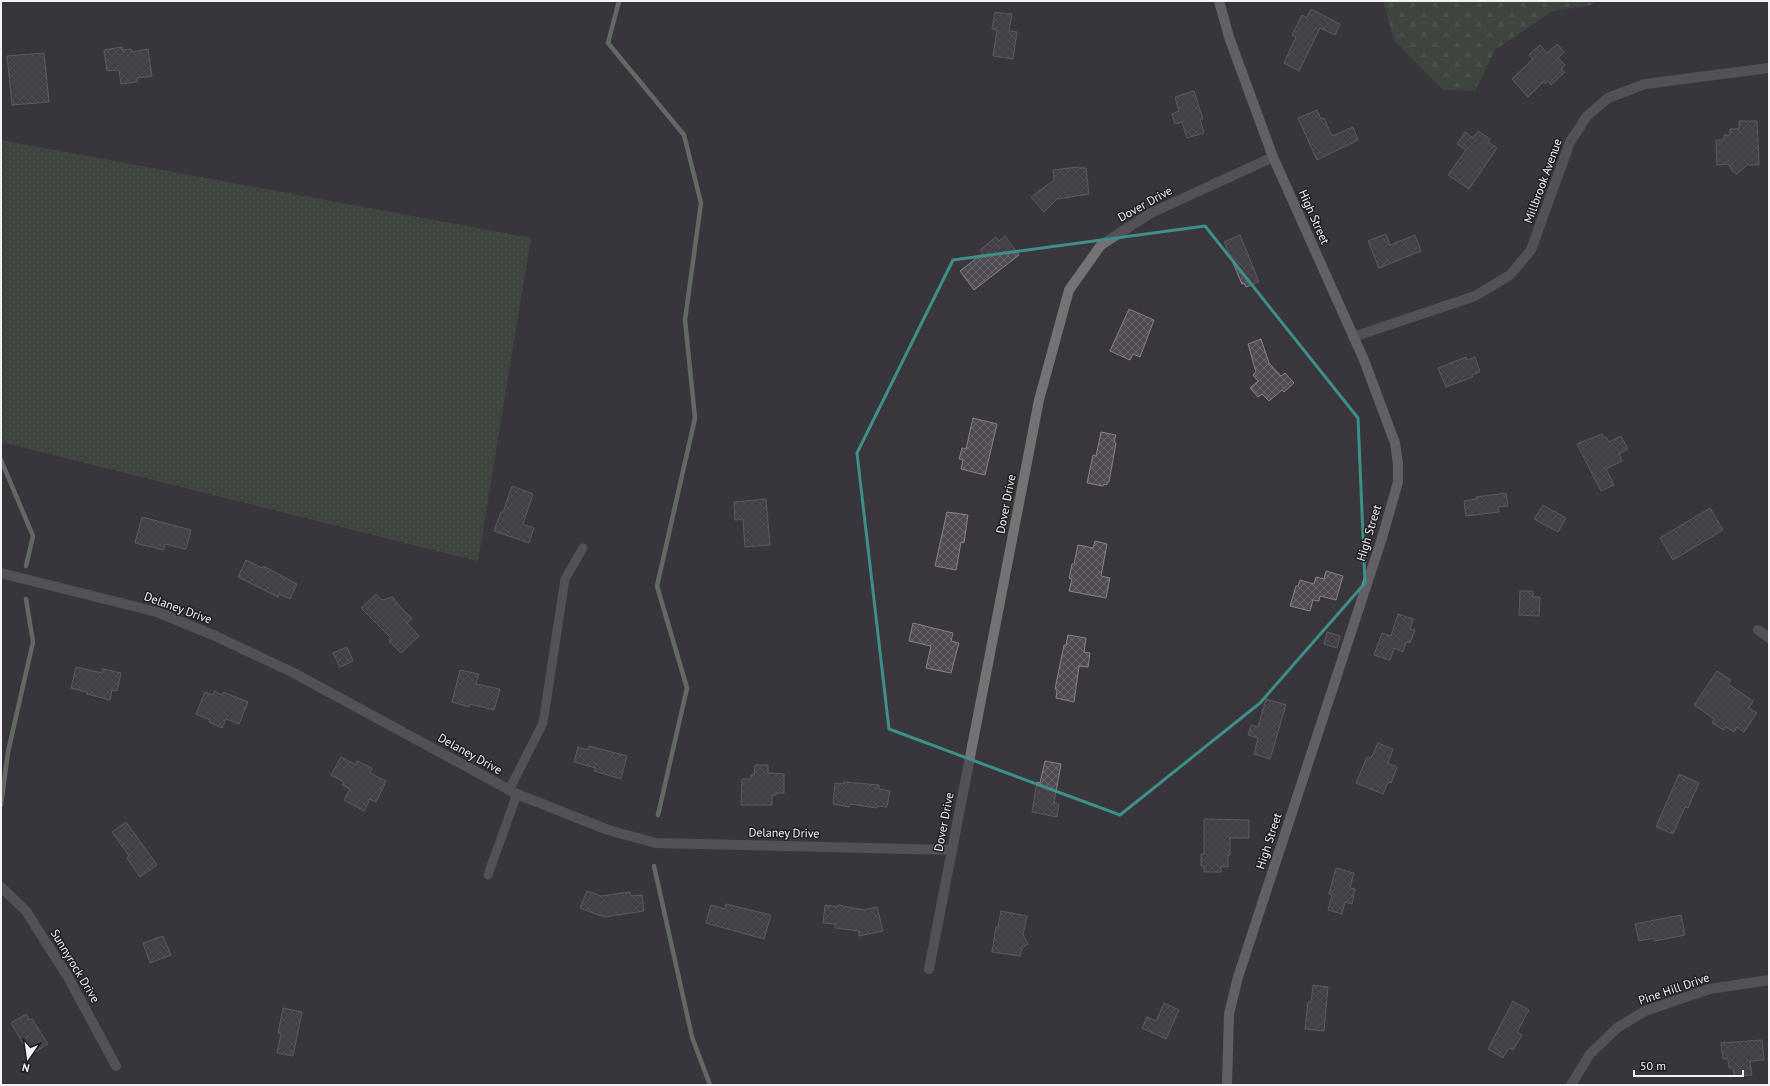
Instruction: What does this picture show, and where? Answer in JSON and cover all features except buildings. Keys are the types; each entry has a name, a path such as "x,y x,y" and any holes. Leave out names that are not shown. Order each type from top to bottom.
{"street":[{"name":"High Street","path":"1219,1 1229,37 1273,157 1354,337 1395,443 1398,464 1398,482 1382,538 1238,977 1229,1014 1227,1085"},
{"name":"Millbrook Avenue","path":"1354,337 1475,296 1510,275 1531,250 1570,142 1587,116 1608,98 1645,84 1769,68"},
{"name":"Dover Drive","path":"929,969 1039,400 1068,290 1100,245 1151,213 1273,157"},
{"name":"Delaney Drive","path":"1,573 157,612 213,635 292,672 513,792 608,830 656,843 951,850"},
{"path":"1758,630 1769,638"},
{"name":"Sunnyrock Drive","path":"1,887 26,911 43,937 68,977 116,1066"},
{"name":"Pine Hill Drive","path":"1571,1085 1590,1054 1617,1028 1645,1010 1710,989 1769,980"}],"lane":[{"path":"488,875 513,792 543,722 565,579 583,548"}],"highlighted area":[{"path":"1205,226 1358,418 1365,583 1260,703 1120,815 889,729 857,453 953,260"}],"green space":[{"path":"1383,1 1595,1 1592,5 1553,11 1495,50 1475,91 1443,90 1394,40"},
{"path":"1,140 531,238 478,561 1,442"}],"waterway":[{"path":"619,1 608,43 684,135 701,203 685,320 695,418 657,586 687,688 658,815"},
{"path":"1,460 33,536 26,566"},
{"path":"1,805 8,752 33,642 26,599"},
{"path":"654,866 692,1037 710,1085"}]}
